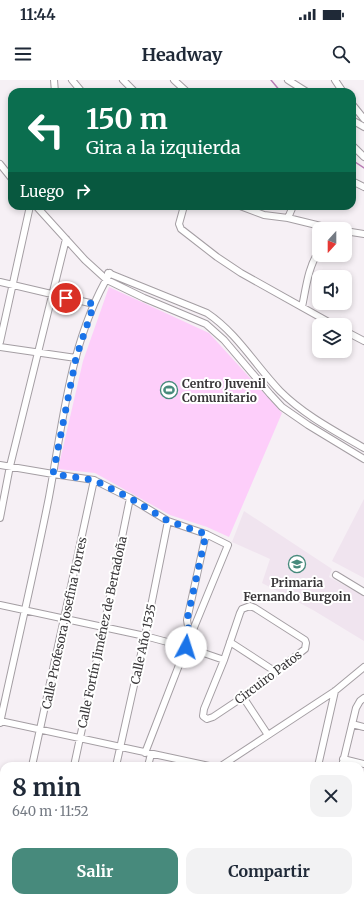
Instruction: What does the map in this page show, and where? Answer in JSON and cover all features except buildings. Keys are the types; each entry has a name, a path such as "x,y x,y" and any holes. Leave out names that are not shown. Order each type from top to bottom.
{"street":[{"path":"72,80 79,88"},
{"path":"123,80 131,88"},
{"path":"174,80 183,88"},
{"path":"288,80 296,88"},
{"path":"288,80 301,88"},
{"path":"356,109 364,119"},
{"path":"356,149 364,157"},
{"path":"0,164 8,174"},
{"path":"0,342 29,210"},
{"path":"40,210 85,260 100,272 107,280 144,298 206,324 224,340 282,406 340,446 364,459"},
{"path":"183,210 179,224 181,229 217,257 241,273 321,318"},
{"path":"251,210 264,215 288,218 312,224"},
{"path":"288,218 291,210"},
{"path":"352,232 364,234"},
{"path":"0,518 10,466 66,239"},
{"path":"302,308 313,262"},
{"path":"100,272 110,273 206,313 229,330 280,390 297,407 364,448"},
{"path":"110,273 94,304 76,358 53,474 0,721 190,762"},
{"path":"0,282 94,304"},
{"path":"352,335 364,341"},
{"path":"0,347 76,358"},
{"path":"246,366 254,360"},
{"path":"340,446 346,438"},
{"path":"0,465 94,480 130,498 168,521 206,534 228,545 186,647 148,753 148,762"},
{"name":"Calle Profesora Josefina Torres","path":"33,762 94,480"},
{"name":"Calle Fortín Jiménez de Bertadoña","path":"75,762 130,498"},
{"name":"Calle Año 1535","path":"117,762 146,636 168,521"},
{"path":"190,638 187,620 206,534"},
{"path":"336,575 364,592"},
{"path":"0,605 146,636 186,647 224,660"},
{"name":"Circuiro Patos","path":"250,606 305,640 306,646 304,651 243,697 212,718 207,719 203,716 204,709 224,660 240,612 242,609 250,606"},
{"path":"230,642 276,672"},
{"path":"227,762 335,690 364,667"},
{"path":"319,762 335,690"},
{"path":"243,697 268,735"},
{"path":"343,762 356,708 364,698"},
{"path":"352,724 364,727"},
{"path":"343,759 356,762"}],"shaded area":[{"name":"Centro Juvenil Comunitario","path":"109,287 209,333 282,413 229,537 207,527 170,515 95,473 58,469 83,361"},
{"path":"364,499 364,578 332,561"},
{"name":"Primaria Fernando Burgoin","path":"244,511 332,569 329,577 364,596 364,641 313,610 262,583 270,559 232,542"}],"waterway":[{"path":"271,80 278,88"},
{"path":"356,163 364,168"}],"place":[{"name":"Centro Juvenil Comunitario","path":"169,390"},
{"name":"Primaria Fernando Burgoin","path":"297,564"}],"route":[{"path":"66,298 94,304 76,358 53,474 87,478 100,482 168,521 206,534 187,620 190,638 186,647"}]}
